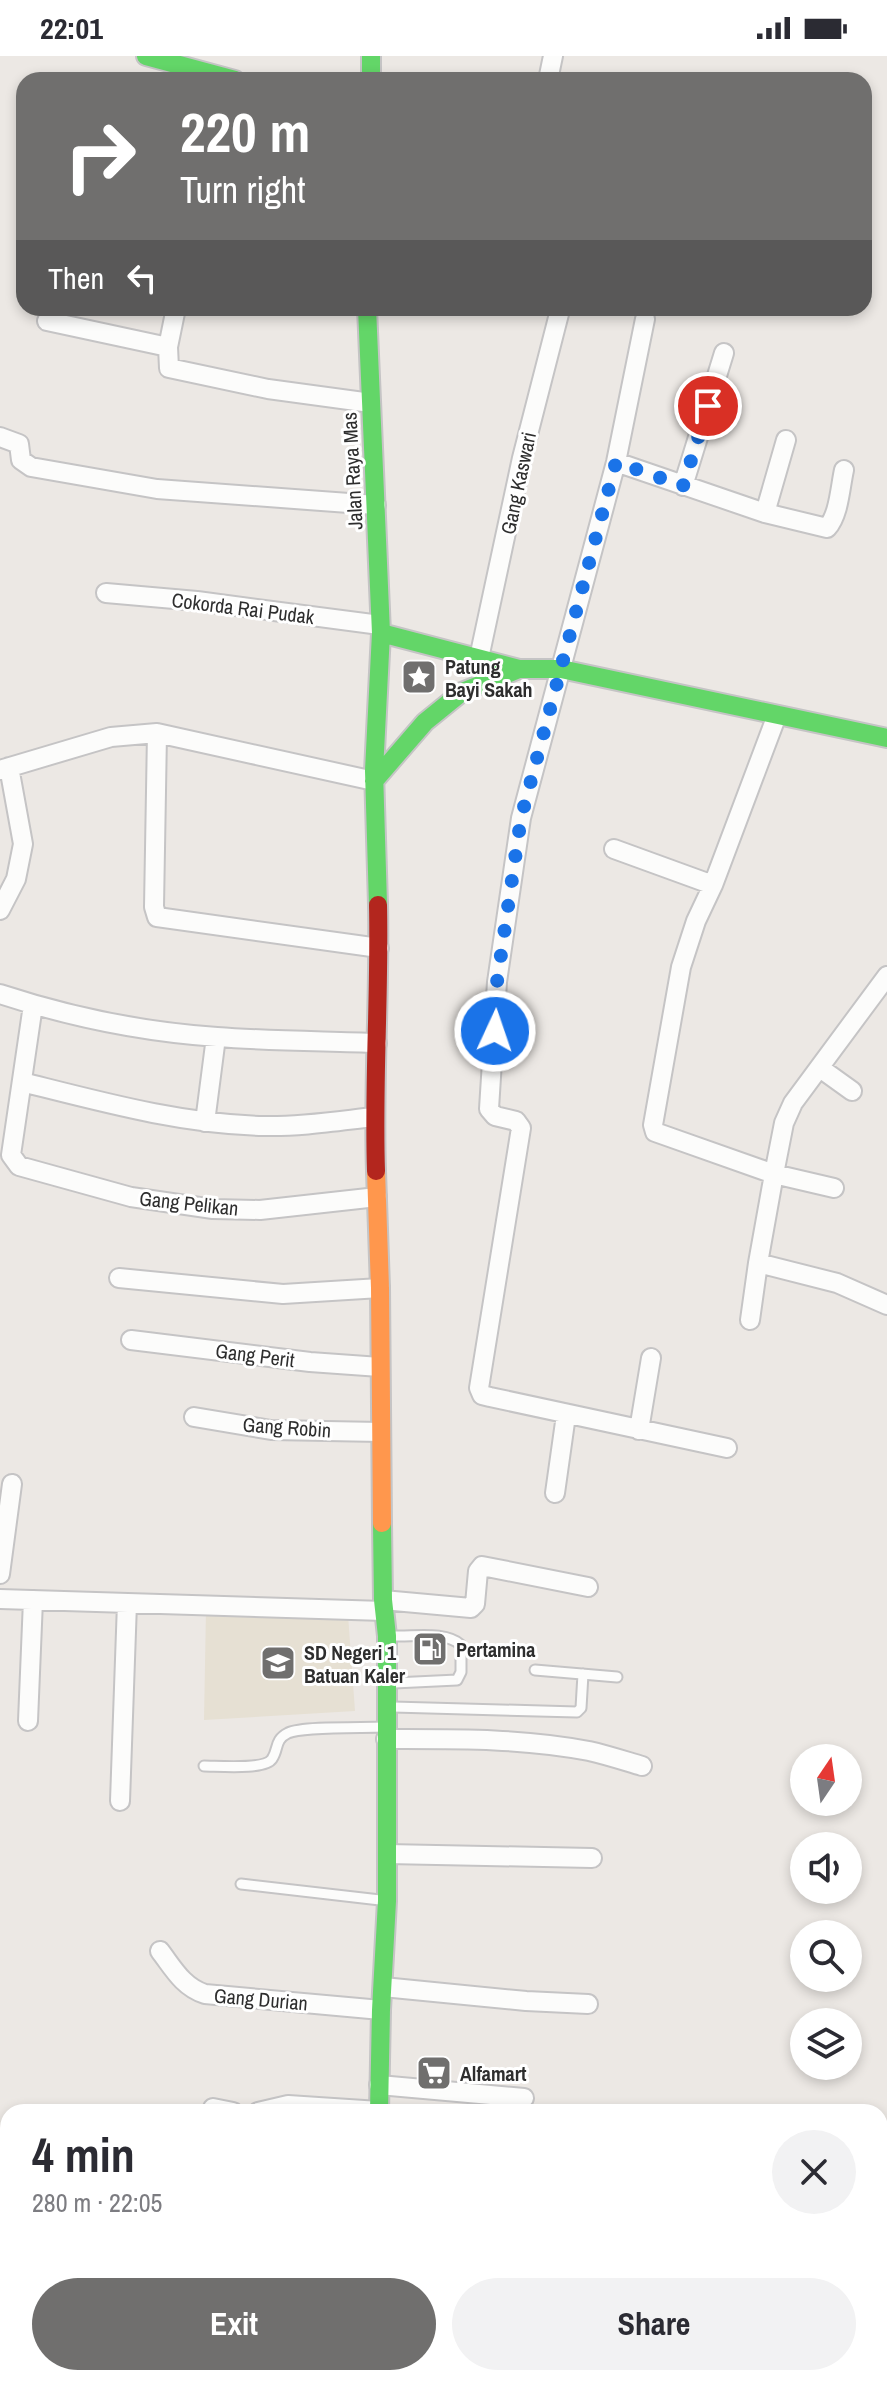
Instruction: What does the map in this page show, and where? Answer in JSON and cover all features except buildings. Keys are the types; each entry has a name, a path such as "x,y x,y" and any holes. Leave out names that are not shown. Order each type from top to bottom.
{"main road":[{"path":"146,56 205,72"},
{"name":"Jalan Raya Mas","path":"367,316 380,629 374,781 379,948 374,1117 387,1636 387,1901 379,2104"},
{"path":"380,629 519,669 561,669 887,738"},
{"path":"374,781 425,722 462,692 519,669"}],"street":[{"path":"174,316 168,347 169,368 268,389 371,403"},
{"name":"Gang Kaswari","path":"479,658 522,458 558,316"},
{"path":"645,319 616,462 521,818 497,982 489,1109 495,1116 520,1123 521,1128 479,1388 482,1395 727,1448"},
{"path":"47,321 168,347"},
{"path":"683,486 724,353"},
{"path":"0,437 19,444 24,465 45,469 157,489 376,505"},
{"path":"765,513 786,440"},
{"path":"616,462 765,513 827,528 831,525 844,470"},
{"name":"Cokorda Rai Pudak","path":"106,593 197,601 380,629"},
{"path":"777,715 681,967 653,1129 774,1174 834,1188"},
{"path":"0,910 16,879 23,844 5,769 111,737 157,733 374,781"},
{"path":"157,733 154,907 157,917 379,948"},
{"path":"614,849 713,885"},
{"path":"750,1320 784,1123 800,1092 887,976"},
{"path":"0,994 33,1005 139,1028 216,1037 377,1043"},
{"path":"33,1005 22,1082 143,1112 205,1122 267,1126 374,1117"},
{"path":"205,1122 216,1037"},
{"path":"820,1068 852,1091"},
{"name":"Gang Pelikan","path":"22,1082 11,1155 14,1163 26,1169 131,1197 213,1209 260,1210 377,1197"},
{"path":"758,1263 837,1283 887,1305"},
{"path":"119,1278 283,1294 380,1288"},
{"name":"Gang Perit","path":"131,1340 295,1361 380,1367"},
{"path":"639,1430 651,1358"},
{"path":"555,1493 566,1415"},
{"name":"Gang Robin","path":"194,1417 271,1430 381,1432"},
{"path":"0,1574 12,1484"},
{"path":"0,1599 471,1608 475,1604 478,1571 482,1566 588,1587"},
{"path":"28,1721 33,1600"},
{"path":"120,1801 127,1603"},
{"path":"386,1733 530,1743 589,1751 642,1766"},
{"path":"387,1854 592,1858"},
{"name":"Gang Durian","path":"160,1951 184,1982 194,1991 205,1994 381,2010"},
{"path":"383,1987 588,2004"},
{"path":"379,2085 524,2098"}],"lane":[{"path":"387,1636 445,1637 455,1639 461,1645 461,1672 457,1680 387,1684"},
{"path":"535,1670 617,1677"},
{"path":"386,1707 577,1712 581,1708 583,1674"},
{"path":"204,1766 263,1765 272,1759 279,1740 289,1732 386,1733"},
{"path":"241,1884 387,1901"}],"shaded area":[{"name":"SD Negeri 1 Batuan Kaler","path":"206,1609 348,1615 355,1711 204,1720"}],"traffic: fast":[{"path":"146,56 205,72"},
{"path":"371,56 371,72"},
{"path":"367,316 381,633 374,771 378,905"},
{"path":"381,633 519,669 561,669 887,738"},
{"path":"374,781 425,722 462,692 519,669"},
{"path":"379,2104 387,1901 387,1636 383,1600 382,1523"}],"traffic: slow":[{"path":"376,1171 382,1523"}],"traffic: jam":[{"path":"376,1171 378,905"}],"place":[{"name":"Patung Bayi Sakah","path":"419,677"},
{"name":"Pertamina","path":"430,1649"},
{"name":"SD Negeri 1 Batuan Kaler","path":"278,1663"},
{"name":"Alfamart","path":"434,2073"}],"route":[{"path":"495,1031 497,982 521,818 616,462 683,486 708,406"}]}
